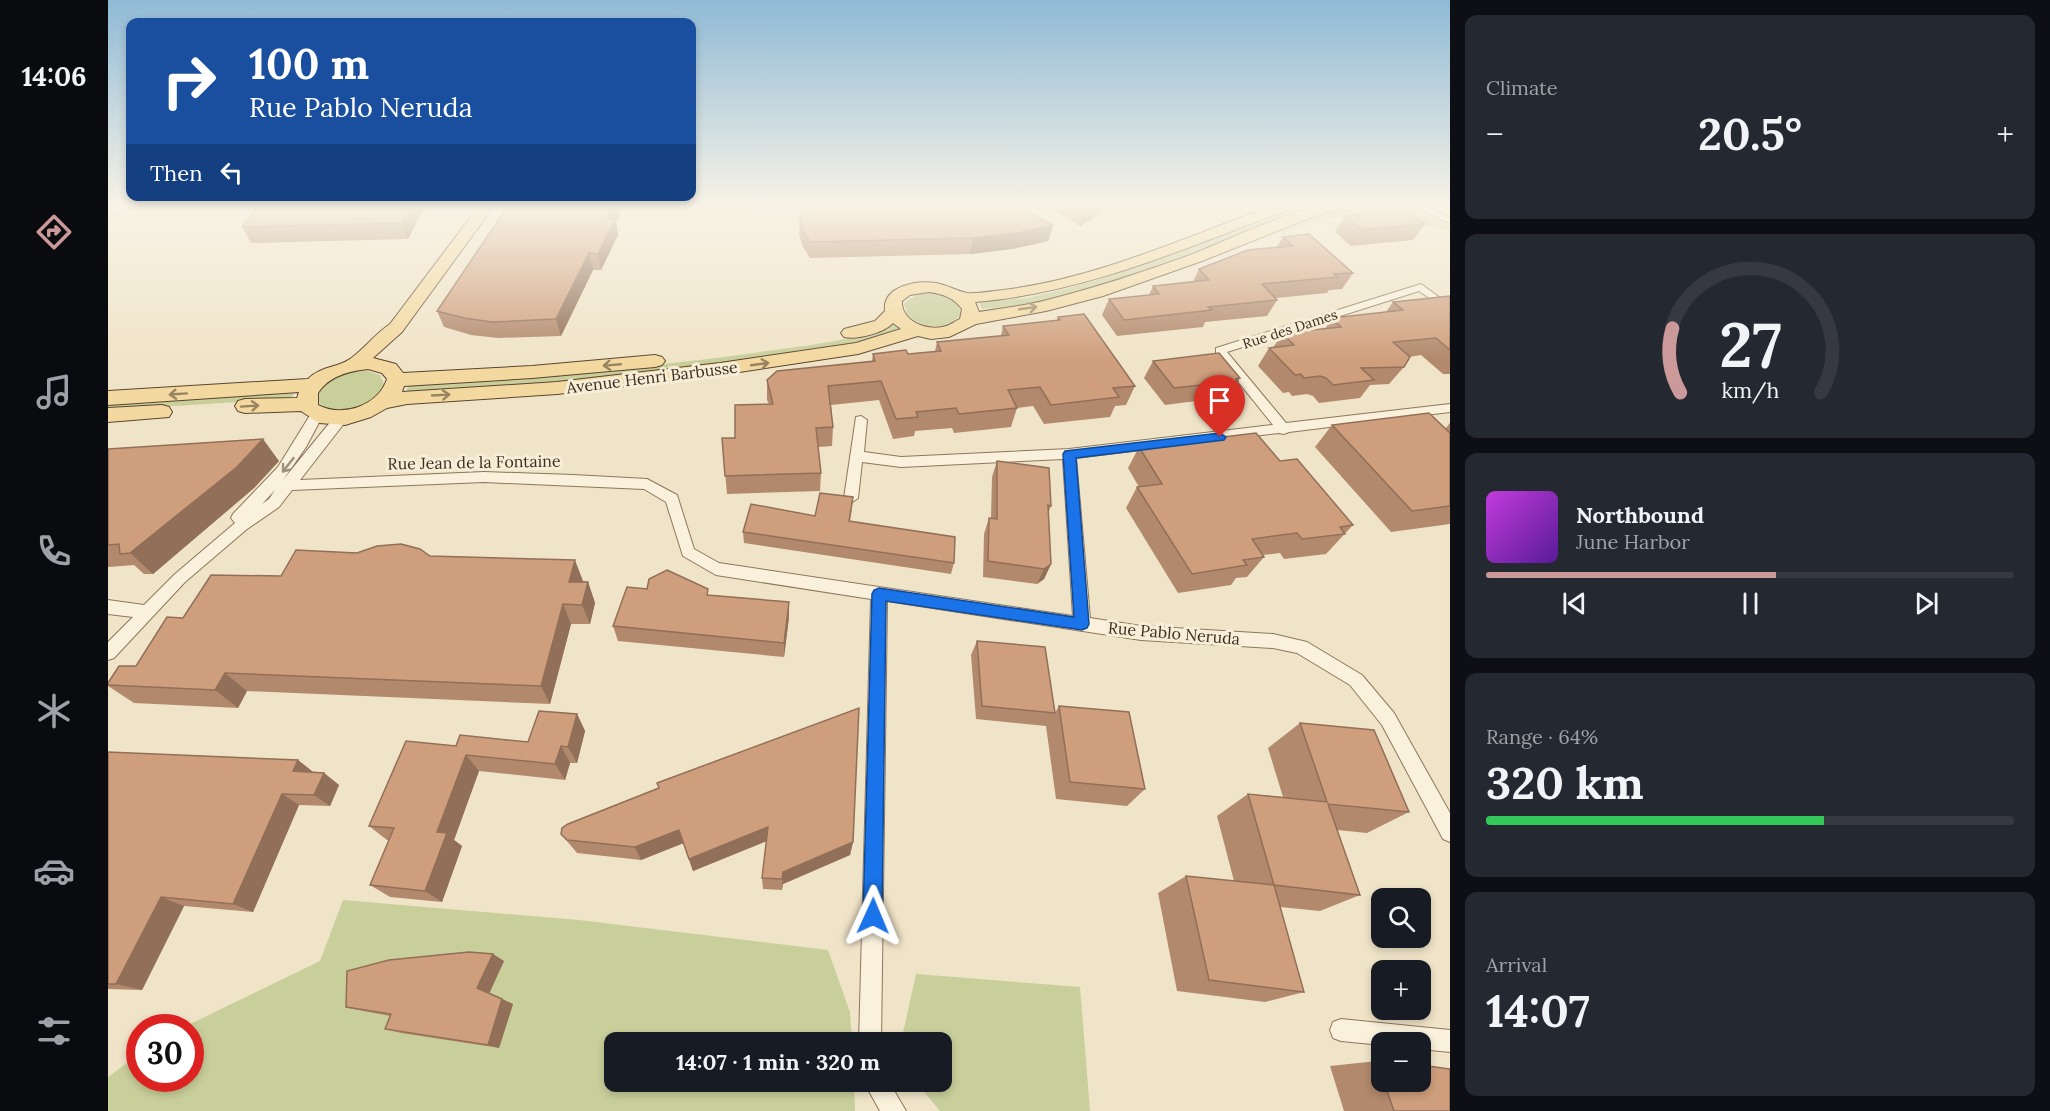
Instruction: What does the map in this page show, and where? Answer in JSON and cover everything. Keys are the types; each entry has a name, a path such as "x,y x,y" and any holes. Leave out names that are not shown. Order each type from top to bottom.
{"main road":[{"path":"108,415 312,401 332,372 356,364 382,338 396,328 448,258"},
{"path":"1142,258 1086,278 1032,292 998,297 963,298 940,288 910,289 894,298 891,305 892,313 906,326 917,330 929,333 952,331 962,327 971,319 1046,306 1097,292 1197,258"},
{"path":"963,298 971,309 971,319"},
{"name":"Avenue Henri Barbusse","path":"356,364 368,363 391,373 532,372 650,362 847,334 881,325 892,313"},
{"path":"383,402 395,388 391,373 396,328"},
{"name":"Avenue Henri Barbusse","path":"341,418 369,411 383,402 407,397 557,388 720,369 858,348 917,330"},
{"path":"108,398 312,401 341,418"}],"street":[{"name":"Rue des Dames","path":"1284,430 1220,351 1421,286 1450,310"},
{"path":"180,578 210,541 251,507 281,488 300,450 312,401"},
{"path":"856,456 901,462 1069,454 1284,430 1450,408"},
{"path":"108,653 180,578 281,488 312,455 341,418"},
{"path":"851,498 861,420"},
{"path":"1069,454 1082,624"},
{"path":"312,455 309,474 323,485"},
{"name":"Rue Jean de la Fontaine","path":"281,488 297,494 323,485 437,478 573,480 647,484 672,499"},
{"name":"Rue Pablo Neruda","path":"672,499 688,552 716,568 1151,634 1274,641 1301,647 1356,680 1388,719 1450,832"},
{"path":"870,1032 879,594"},
{"path":"108,607 147,612"},
{"path":"1341,1030 1450,1041"},
{"path":"882,1092 894,1111"}],"green space":[{"path":"1159,258 1177,258 1101,285 1032,304 982,309 979,302 1028,298 1113,275"},
{"path":"934,293 947,297 958,305 961,314 956,320 942,326 935,326 920,323 907,315 904,304 910,298"},
{"path":"895,322 906,329 850,345 757,360 548,384 406,394 408,385 633,367 816,344 865,334"},
{"path":"365,370 380,375 385,386 369,404 356,410 340,412 332,411 320,404 317,398 330,380 350,372"},
{"path":"295,392 291,399 108,410 108,403"},
{"path":"343,900 579,920 828,950 850,1012 851,1032 604,1032 604,1092 854,1092 855,1111 108,1111 108,1077 126,1064 126,1092 204,1092 204,1017 320,961"},
{"path":"916,974 1080,987 1090,1111 940,1111 924,1092 952,1092 952,1032 903,1032"}],"building":[{"path":"473,258 587,258 556,319 492,322 437,311"},
{"path":"1228,258 1336,258 1353,273 1334,274 1338,277 1262,284 1277,300 1208,307 1212,310 1124,320 1109,299 1159,294 1153,286 1209,280 1199,269"},
{"path":"1450,296 1450,350 1436,338 1393,342 1410,357 1404,367 1361,368 1374,380 1333,385 1320,376 1304,378 1301,374 1295,375 1269,348 1294,345 1282,333 1341,327 1332,318 1403,310 1393,302"},
{"path":"1084,314 1135,386 1113,388 1119,397 1051,405 1040,387 1008,390 1017,408 959,414 956,408 916,412 918,417 896,419 881,381 828,386 833,427 816,428 821,473 725,476 722,438 735,438 735,405 773,404 767,380 777,371 875,361 873,354 906,350 908,354 941,351 937,342 1009,335 1003,326 1060,320 1058,317"},
{"path":"1219,353 1240,378 1236,379 1238,381 1174,388 1153,361"},
{"path":"1429,413 1450,433 1450,506 1412,511 1332,425"},
{"path":"1256,433 1280,461 1297,459 1353,525 1340,527 1345,534 1302,539 1297,533 1252,539 1264,557 1243,560 1247,565 1192,574 1137,487 1162,484 1139,447"},
{"path":"263,439 237,467 130,553 120,554 119,544 108,545 108,449"},
{"path":"997,461 1049,468 1051,564 1044,569 988,561 989,518 997,519"},
{"path":"820,493 853,497 849,521 955,537 954,563 743,532 751,504 815,516"},
{"path":"401,544 420,549 430,556 575,560 569,582 588,582 582,605 563,604 541,686 225,673 215,690 108,685 119,666 136,666 167,617 183,618 211,575 281,576 296,550 357,553 377,546"},
{"path":"667,570 708,589 707,595 789,602 784,643 613,626 627,587 647,589 649,579"},
{"path":"977,641 1045,647 1055,713 982,706"},
{"path":"1059,706 1129,712 1145,789 1070,782"},
{"path":"859,708 853,842 783,872 782,879 762,878 768,827 689,859 679,830 635,847 567,840 561,834 562,828 568,824 659,788 657,783"},
{"path":"539,711 577,714 568,747 561,746 555,764 466,755 437,832 447,833 425,891 370,885 394,828 369,826 406,741 456,746 460,735 528,742"},
{"path":"1300,723 1374,730 1409,812 1328,804 1360,895 1274,885 1248,794 1327,802"},
{"path":"108,752 298,760 293,771 324,773 314,795 282,794 233,904 161,897 116,984 108,984"},
{"path":"1186,876 1274,885 1304,992 1209,980"},
{"path":"469,952 493,954 477,988 502,999 488,1045 385,1029 391,1014 346,1007 347,971 389,960"},
{"path":"1431,1066 1450,1069 1450,1111 1394,1111 1387,1092 1431,1092"}],"route":[{"path":"873,916 879,594 1082,624 1069,454 1220,437"}]}
